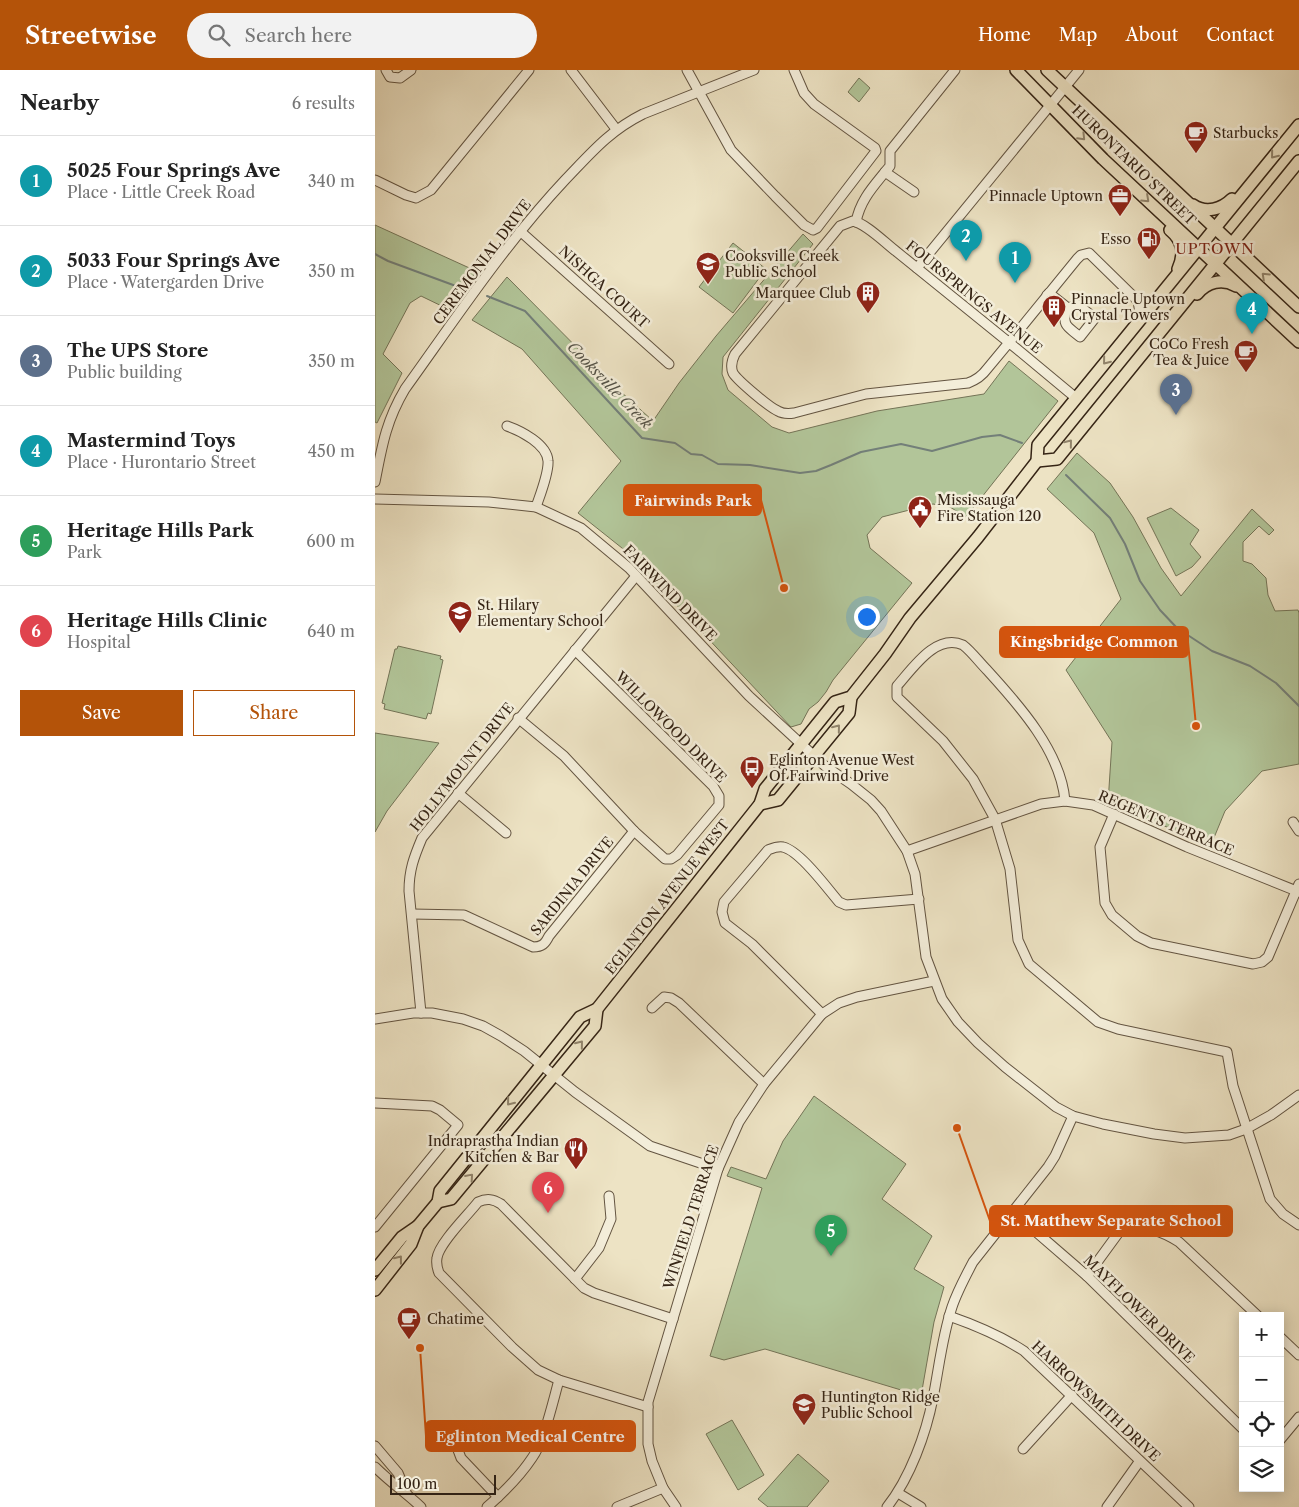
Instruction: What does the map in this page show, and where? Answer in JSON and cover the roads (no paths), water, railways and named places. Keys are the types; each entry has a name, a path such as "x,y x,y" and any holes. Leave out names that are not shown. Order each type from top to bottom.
{"main road":[{"name":"HURONTARIO STREET","path":"1016,70 1103,159 1299,342"},
{"name":"HURONTARIO STREET","path":"1047,70 1299,307"},
{"path":"1175,191 1196,208 1217,209 1223,207 1246,181 1257,176 1299,126"},
{"path":"1037,460 1057,459 1299,161"},
{"name":"EGLINTON AVENUE WEST","path":"760,804 779,800 849,714 851,697 885,654 910,618 978,537 1037,460 1038,445 1257,176"},
{"path":"1163,214 1166,226 1175,234 1182,247 1182,259 1173,279"},
{"path":"1173,316 1182,313 1202,288 1213,283 1225,281 1251,298"},
{"name":"EGLINTON AVENUE WEST","path":"375,1270 402,1237 418,1226 438,1202 440,1191 579,1017 597,1008 760,804 765,789 835,702 851,697"},
{"name":"EGLINTON AVENUE WEST","path":"438,1202 451,1200 595,1026 597,1008"},
{"name":"EGLINTON AVENUE WEST","path":"375,1290 411,1244 418,1226"}],"street":[{"path":"386,70 390,77 400,78 411,70"},
{"path":"375,180 416,198 431,190 529,70"},
{"path":"571,70 616,129"},
{"path":"687,70 731,150 804,225 813,230 823,220 876,151 875,148 826,113 809,98 804,93 794,70"},
{"name":"CEREMONIAL DRIVE","path":"375,482 384,435 395,406 405,389 520,231 596,147 616,129 643,114 754,70"},
{"path":"955,70 890,151 890,166 865,196 854,222 840,226 733,357 732,367 735,376 772,408 779,412 790,414 866,394 968,383 983,374 1077,259 1081,255 1089,253 1137,301 1140,313 1136,324"},
{"path":"917,268 1079,70"},
{"path":"885,172 914,192"},
{"name":"FOURSPRINGS AVENUE","path":"854,222 864,226 917,268 1076,398"},
{"name":"NISHGA COURT","path":"520,231 669,364"},
{"path":"1048,294 1068,308 1078,305 1095,318 1080,337 1066,325 1064,320 1066,310 1048,294"},
{"path":"507,426 527,434 547,456 548,465 536,507"},
{"name":"FAIRWIND DRIVE","path":"375,499 503,503 536,507 581,528 611,552 749,696 814,756 871,800 887,819 907,851 915,874 926,957 934,981 949,1011 977,1043 1056,1107 1073,1116 1146,1133 1185,1138 1229,1135 1246,1129 1271,1115 1299,1095"},
{"name":"HOLLYMOUNT DRIVE","path":"421,1013 409,891 409,874 415,852 422,838 458,793 636,576"},
{"path":"1065,801 1059,768 1026,714 967,648 957,642 942,643 923,657 897,686 897,697 943,741 973,779 995,819 1010,869 1018,940 1029,964 1098,1022 1118,1029 1227,1052 1233,1086 1270,1199 1283,1214 1299,1225"},
{"name":"WILLOWOOD DRIVE","path":"575,650 713,786 719,796 719,805 677,855 671,859 665,859 634,831"},
{"path":"519,718 564,756 634,831"},
{"path":"458,793 506,833"},
{"name":"REGENTS TERRACE","path":"907,851 1041,804 1065,801 1093,805 1187,847 1298,889"},
{"path":"1114,814 1100,847 1105,904 1112,915 1137,936 1151,943 1253,964 1262,962 1268,957 1298,889"},
{"path":"1293,822 1299,831"},
{"name":"SARDINIA DRIVE","path":"412,914 464,915 533,947 539,947 544,945 549,936 634,831"},
{"path":"822,1014 752,944 725,923 721,912 724,902 755,865 768,850 775,847 783,847 791,851 808,866 839,902 846,905 919,899"},
{"name":"WINFIELD TERRACE","path":"676,1507 663,1488 652,1461 648,1444 648,1407 718,1169 739,1122 764,1084 822,1014 839,1003 857,997 934,981"},
{"path":"652,1008 664,997 671,998 679,1003 764,1084"},
{"path":"375,1018 421,1013 457,1017 483,1026 501,1036 650,1146 718,1169"},
{"path":"375,1103 432,1106 440,1110 457,1125 375,1227"},
{"path":"887,1507 898,1493 924,1434 933,1399 949,1316 955,1298 973,1262 1052,1162 1073,1116"},
{"path":"575,1279 599,1248 611,1219 609,1196"},
{"path":"648,1407 559,1380 538,1370 512,1347 439,1273 437,1258 441,1247 478,1202 489,1199 501,1204 575,1279 593,1293 673,1319"},
{"name":"MAYFLOWER DRIVE","path":"1013,1212 1087,1276 1239,1425"},
{"path":"1087,1276 1122,1228 1130,1226 1165,1233 1179,1242 1254,1312"},
{"name":"HARROWSMITH DRIVE","path":"949,1316 1010,1342 1035,1360 1139,1462 1189,1507"},
{"path":"1284,1341 1299,1355"},
{"path":"487,1507 533,1458 540,1442 559,1380"},
{"path":"1023,1449 1072,1395"},
{"path":"1284,1435 1299,1416"},
{"path":"450,1429 461,1458 498,1497"},
{"path":"375,1446 397,1473 406,1492"},
{"path":"1107,1507 1139,1462"},
{"path":"375,1467 421,1507"},
{"path":"617,1507 663,1488"},
{"path":"898,1493 921,1507"}],"waterway":[{"name":"Cooksville Creek","path":"375,254 388,261 464,289"},
{"name":"Cooksville Creek","path":"487,296 525,311 642,438 675,443 691,454 702,455 718,464 750,465 800,473 816,471 861,452 901,444 932,451 982,437 1000,435 1022,443"},
{"name":"Cooksville Creek","path":"1066,475 1110,518 1125,544 1140,581 1160,610 1177,628 1212,651 1250,666 1276,683 1299,706"}],"place":[{"name":"Starbucks","path":"1196,154"},
{"name":"Pinnacle Uptown","path":"1120,217"},
{"name":"Esso","path":"1149,260"},
{"name":"5033 Four Springs Ave","path":"966,261"},
{"name":"5025 Four Springs Ave","path":"1015,283"},
{"name":"Cooksville Creek Public School","path":"708,285"},
{"name":"Marquee Club","path":"868,314"},
{"name":"Pinnacle Uptown Crystal Towers","path":"1054,328"},
{"name":"Mastermind Toys","path":"1252,334"},
{"name":"CoCo Fresh Tea & Juice","path":"1246,373"},
{"name":"The UPS Store","path":"1176,415"},
{"name":"Mississauga Fire Station 120","path":"920,529"},
{"name":"Fairwinds Park","path":"784,588"},
{"name":"St. Hilary Elementary School","path":"460,634"},
{"name":"Kingsbridge Common","path":"1196,726"},
{"name":"Eglinton Avenue West Of Fairwind Drive","path":"752,789"},
{"name":"St. Matthew Separate School","path":"957,1128"},
{"name":"Indraprastha Indian Kitchen & Bar","path":"576,1170"},
{"name":"Heritage Hills Clinic","path":"548,1213"},
{"name":"Heritage Hills Park","path":"831,1256"},
{"name":"Chatime","path":"409,1340"},
{"name":"Eglinton Medical Centre","path":"420,1348"},
{"name":"Huntington Ridge Public School","path":"804,1426"}],"district":[{"name":"UPTOWN","path":"1215,248"}]}
